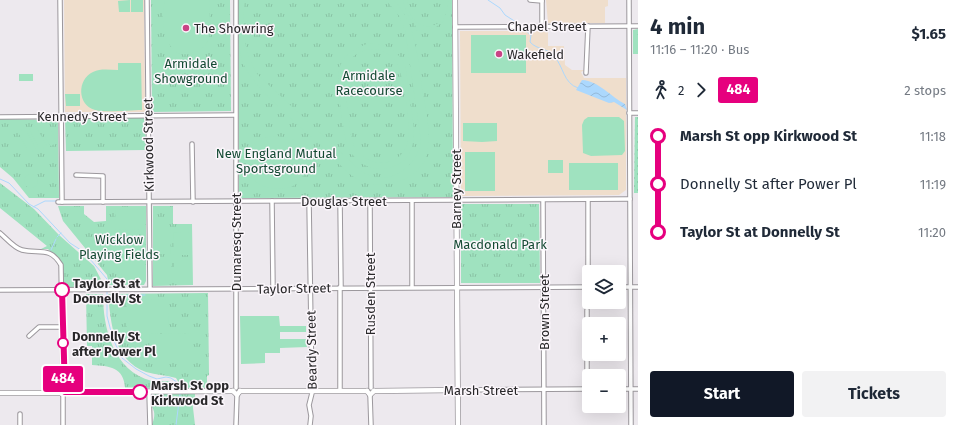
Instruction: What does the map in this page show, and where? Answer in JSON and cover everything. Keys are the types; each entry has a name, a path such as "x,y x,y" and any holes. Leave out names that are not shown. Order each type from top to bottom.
{"main road":[{"name":"Barney Street","path":"455,0 458,425"},
{"name":"Marsh Street","path":"0,393 458,390"}],"street":[{"path":"60,0 61,116"},
{"name":"Kirkwood Street","path":"147,0 150,289"},
{"name":"Dumaresq Street","path":"236,0 236,425"},
{"path":"530,0 542,0 542,26"},
{"path":"629,0 631,425"},
{"path":"586,73 588,26"},
{"name":"Chapel Street","path":"455,27 638,26"},
{"path":"629,113 638,113"},
{"name":"Kennedy Street","path":"0,117 235,115"},
{"name":"Douglas Street","path":"61,116 60,202 630,199"},
{"path":"192,144 193,202"},
{"path":"76,175 103,176 103,202"},
{"name":"Brown Street","path":"543,200 544,425"},
{"path":"588,200 588,265"},
{"path":"272,201 273,288"},
{"name":"Beardy Street","path":"309,201 310,425"},
{"path":"340,201 340,391"},
{"name":"Rusden Street","path":"370,201 371,425"},
{"path":"412,201 412,287"},
{"path":"0,233 21,250 44,251 57,259 62,268 63,425"},
{"name":"Taylor Street","path":"0,290 582,286"},
{"path":"626,287 638,286"},
{"path":"587,310 588,369"},
{"path":"28,336 39,327 63,327"},
{"name":"Marsh Street","path":"458,390 582,389"},
{"path":"626,389 638,389"},
{"path":"149,392 150,425"},
{"path":"20,414 20,425"}],"shaded area":[{"path":"64,0 144,0 145,112 65,112"},
{"path":"546,0 608,0 608,6 605,7 605,23 548,23"},
{"path":"460,31 548,31 548,46 564,46 565,65 572,70 585,70 581,72 584,78 626,78 626,190 619,195 461,196"}],"green space":[{"path":"130,0 130,12 119,12 118,1"},
{"path":"131,0 143,0 143,12 131,12"},
{"name":"Armidale Showground","path":"151,0 230,0 231,111 152,112"},
{"name":"The Showring","path":"165,0 209,0 209,36 206,44 201,49 185,54 177,52 171,47 166,38 164,29 163,9"},
{"name":"Armidale Racecourse","path":"238,0 452,0 453,197 239,198"},
{"path":"239,0 245,0 245,39 249,58 258,75 360,170 370,176 380,178 390,177 407,167 418,151 421,141 405,30 399,16 386,0 394,0 408,20 412,32 418,57 428,120 429,133 426,158 420,168 411,176 397,182 384,184 365,183 346,171 325,149 271,100 246,69 240,53 239,44"},
{"path":"403,0 407,0 409,12 415,20 421,25 429,26 436,24 443,19 447,11 448,0 450,0 451,20 445,20 436,27 417,31 415,25 407,14"},
{"path":"638,29 638,54 633,54 633,30"},
{"name":"Wakefield","path":"471,35 526,35 526,73 471,73"},
{"path":"371,43 386,46 394,51 404,63 407,77 414,132 411,150 406,158 399,164 384,169 375,169 367,166 353,155 348,147 342,118 338,82 340,66 349,53","holes":["374,49 387,53 395,60 404,88 408,115 408,138 407,145 403,153 389,162 381,163 373,162 366,158 359,153 354,146 345,91 345,72 352,57 360,52"]},
{"path":"118,63 141,63 142,110 95,110 89,107 82,98 82,86 88,75 102,70 118,70"},
{"path":"19,74 33,74 33,81 19,81"},
{"path":"65,94 80,94 80,106 66,106"},
{"path":"588,117 619,117 624,121 625,151 622,155 591,156 583,153 582,125 584,120"},
{"path":"635,117 638,117 638,193 634,193"},
{"path":"65,118 145,118 146,150 66,151"},
{"path":"0,119 58,120 59,198 29,198 13,178 0,167"},
{"path":"47,121 57,143 50,146 40,125"},
{"path":"463,123 497,123 497,141 463,141"},
{"path":"35,125 47,146 40,150 29,129"},
{"path":"25,128 36,149 29,153 18,132"},
{"name":"New England Mutual Sportsground","path":"274,136 294,140 300,144 307,156 306,169 303,176 294,185 287,188 272,189 260,184 251,177 247,167 246,157 251,147 260,140"},
{"path":"465,152 495,152 495,191 465,191"},
{"path":"548,160 563,160 563,173 548,173"},
{"path":"569,163 618,163 618,190 569,190"},
{"path":"31,174 36,176 38,181 36,186 31,188 26,186 24,181 26,176"},
{"path":"0,183 34,209 59,235 94,266 105,287 64,287 62,263 48,249 41,249 47,246 0,208"},
{"name":"Macdonald Park","path":"461,204 539,204 540,283 461,283"},
{"name":"Wicklow Playing Fields","path":"58,206 84,206 84,214 94,222 106,221 106,206 146,206 146,281 144,285 109,285 107,275 63,221"},
{"name":"Wicklow Playing Fields","path":"153,206 173,206 173,224 192,224 193,285 153,286"},
{"path":"142,209 142,229 116,230 115,210"},
{"path":"98,232 139,232 140,259 98,260"},
{"path":"155,232 170,232 171,254 155,254"},
{"path":"189,232 189,255 174,255 173,233"},
{"path":"156,260 171,260 171,282 156,282"},
{"path":"174,260 189,260 189,282 174,282"},
{"path":"143,261 143,281 117,282 116,262"},
{"path":"208,293 209,375 207,376 207,388 182,388 176,378 146,372 135,366 120,350 113,328 108,294"},
{"path":"86,294 103,294 105,321 108,334 119,358 128,368 139,376 152,381 171,382 177,388 125,388 124,381 119,372 110,367 92,365 92,346 87,346"},
{"path":"168,299 169,327 127,327 127,300"},
{"path":"240,316 279,316 280,326 306,326 306,332 280,332 280,339 306,339 307,347 280,348 280,353 265,353 265,363 241,364"},
{"path":"191,333 191,361 150,361 149,334"},
{"path":"153,394 195,394 195,399 192,399 195,425 152,425 154,416 152,407"}],"water":[{"path":"582,80 599,86 625,104 627,110 614,102 609,103 576,90"}],"waterway":[{"path":"488,0 500,8 505,15 519,24"},
{"path":"522,28 531,35 530,42 533,45 552,53 566,79 573,86 578,88"},
{"path":"0,179 9,183 29,204 38,209 70,243 84,252 107,279 107,316 113,339 122,358 136,369 149,376 157,379 166,377 171,378 178,383 180,389"},
{"path":"33,207 45,201 56,201"},
{"path":"57,237 61,233"},
{"path":"51,250 56,239"},
{"path":"107,296 145,295"},
{"path":"176,425 180,394"}],"bus line":[{"name":"484","path":"62,290 63,390 65,392 140,392"}],"place":[{"name":"The Showring","path":"186,28"},
{"name":"Wakefield","path":"499,54"},
{"name":"Taylor St at Donnelly St","path":"62,290"},
{"name":"Donnelly St after Power Pl","path":"63,343"},
{"name":"Marsh St opp Kirkwood St","path":"140,392"}]}
